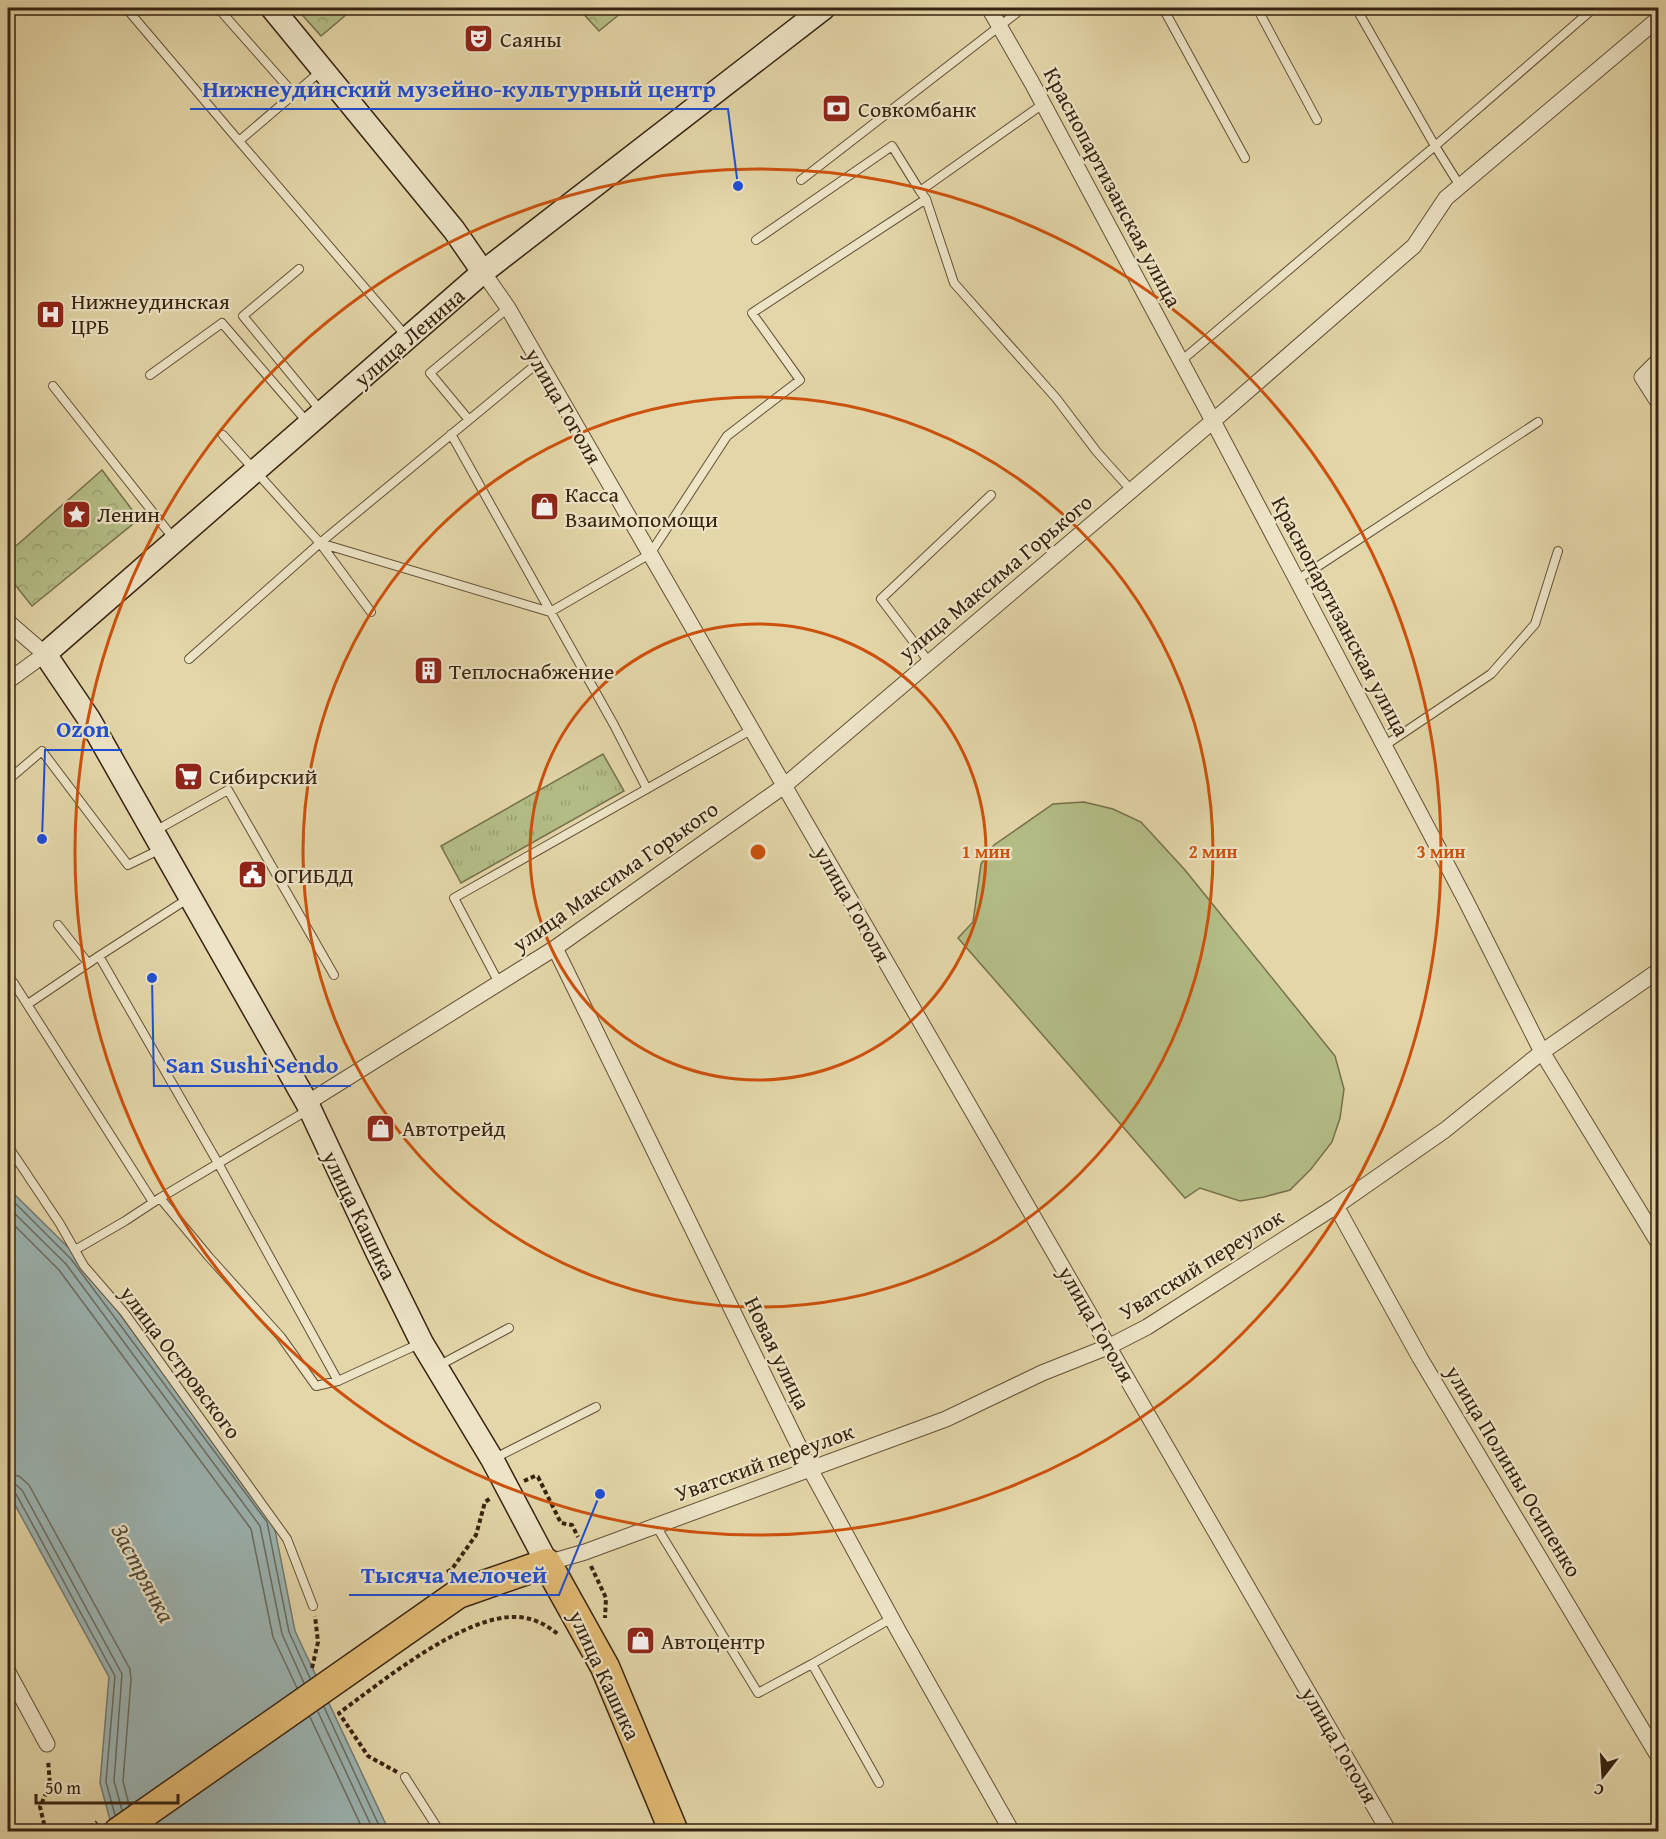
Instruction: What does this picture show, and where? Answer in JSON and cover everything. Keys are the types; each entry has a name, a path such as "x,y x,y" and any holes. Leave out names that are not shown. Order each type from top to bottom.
{"highway":[{"name":"улица Кашика","path":"547,1563 605,1667 674,1832"},
{"path":"118,1832 458,1594 547,1563"}],"street":[{"name":"улица Гоголя","path":"272,8 454,230 508,308 1389,1832"},
{"name":"Краснопартизанская улица","path":"989,8 1213,421 1542,1052 1659,1242"},
{"name":"улица Ленина","path":"8,681 45,654 483,272 810,12"},
{"name":"улица Максима Горького","path":"308,1106 555,948 784,786 1213,421 1414,246 1446,198 1659,19"},
{"path":"1659,361 1642,377 1659,402"},
{"name":"улица Кашика","path":"8,622 45,654 89,719 308,1106 422,1342 492,1460 547,1563"},
{"name":"Новая улица","path":"555,948 810,1469 1012,1832"},
{"name":"Уватский переулок","path":"547,1563 585,1552 946,1419 1042,1373 1110,1346 1147,1327 1336,1206 1445,1130 1542,1052 1659,971"},
{"name":"улица Полины Осипенко","path":"1336,1206 1420,1358 1659,1756"},
{"path":"8,1672 47,1744"}],"lane":[{"path":"126,8 408,338"},
{"path":"218,8 294,94"},
{"path":"801,180 1023,8"},
{"path":"1163,8 1245,158"},
{"path":"1257,8 1317,120"},
{"path":"1356,8 1435,146 1461,186"},
{"path":"1181,361 1435,146 1593,8"},
{"path":"239,141 322,69"},
{"path":"920,191 1043,104"},
{"path":"756,240 892,146 926,199 954,283 1056,398 1097,452 1131,490"},
{"path":"320,543 550,612 650,554 727,436 800,380 752,314 926,199"},
{"path":"299,269 243,316 315,418"},
{"path":"469,420 430,373 508,308"},
{"path":"150,375 222,324 315,418"},
{"path":"189,659 320,543 539,362"},
{"path":"53,386 175,540"},
{"path":"1297,580 1538,422"},
{"path":"451,434 614,725 647,789"},
{"path":"222,435 320,543 371,612"},
{"path":"929,662 881,599 991,495"},
{"path":"1384,746 1491,674 1535,624 1558,551"},
{"path":"499,983 454,898 751,730"},
{"path":"8,780 42,751 128,865 158,840 228,790 334,975"},
{"path":"28,1004 190,897"},
{"path":"57,925 88,963"},
{"path":"99,956 218,1163 338,1381"},
{"path":"8,986 14,982 156,1200 281,1337 316,1386 338,1381 422,1342"},
{"path":"75,1250 308,1106"},
{"name":"улица Островского","path":"8,1146 60,1224 84,1266 124,1312 287,1539 313,1606"},
{"path":"437,1367 508,1328"},
{"path":"492,1460 596,1407"},
{"path":"656,1526 758,1693 892,1618"},
{"path":"812,1664 879,1783"},
{"path":"405,1777 440,1832"}],"path":[{"path":"442,1576 452,1569 476,1535 485,1502 507,1488 535,1476"},
{"path":"312,1672 318,1642 313,1606"},
{"path":"405,1777 368,1756 339,1713 417,1656 480,1622 518,1617 543,1623 574,1646 589,1636"},
{"path":"46,1832 40,1806 50,1784 47,1744"}],"green space":[{"path":"296,8 354,8 321,36"},
{"name":"Саяны","path":"578,8 627,8 599,31"},
{"path":"102,470 139,519 32,606 8,576 8,553"},
{"path":"603,754 624,791 461,883 441,846"},
{"path":"1084,802 1113,809 1141,822 1185,870 1335,1056 1344,1089 1340,1118 1332,1142 1311,1169 1290,1190 1240,1201 1200,1188 1185,1198 958,938 973,922 981,864 994,845 1053,804"}],"water":[{"name":"Застрянка","path":"8,1188 76,1255 273,1520 295,1631 389,1831 113,1831 100,1783 109,1677 8,1492"}],"place":[{"name":"Саяны","path":"479,39"},
{"name":"Совкомбанк","path":"837,109"},
{"name":"Нижнеудинский музейно-культурный центр","path":"738,186"},
{"name":"Нижнеудинская ЦРБ","path":"50,314"},
{"name":"Касса Взаимопомощи","path":"544,507"},
{"name":"Ленин","path":"76,514"},
{"name":"Теплоснабжение","path":"428,671"},
{"name":"Сибирский","path":"188,776"},
{"name":"Ozon","path":"42,839"},
{"name":"ОГИБДД","path":"253,875"},
{"name":"San Sushi Sendo","path":"152,978"},
{"name":"Автотрейд","path":"381,1128"},
{"name":"Тысяча мелочей","path":"600,1494"},
{"name":"Автоцентр","path":"640,1641"}]}
